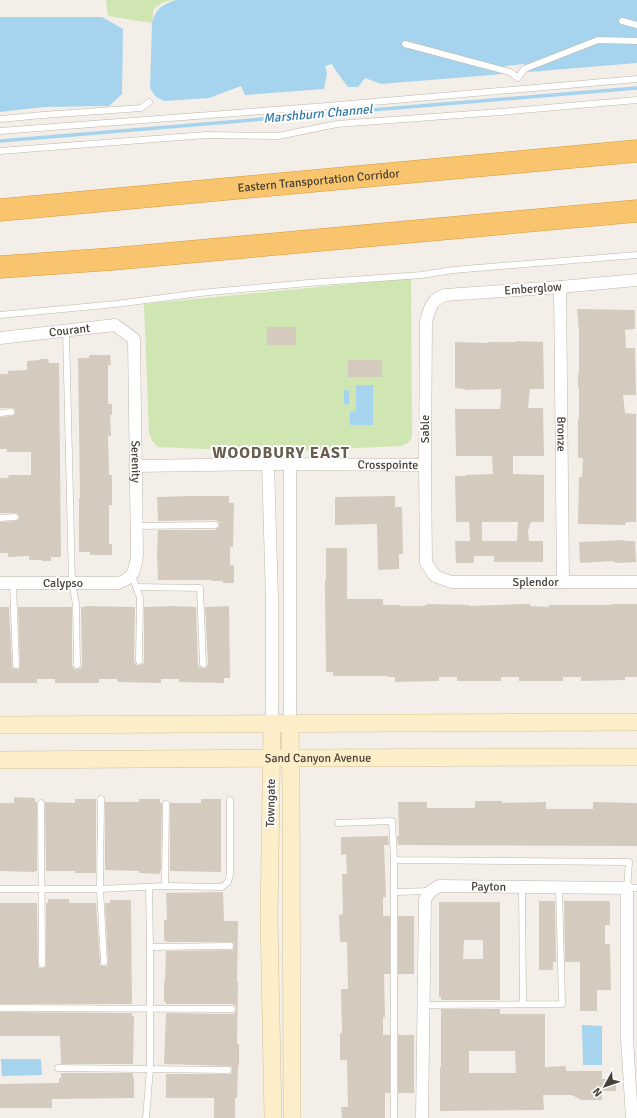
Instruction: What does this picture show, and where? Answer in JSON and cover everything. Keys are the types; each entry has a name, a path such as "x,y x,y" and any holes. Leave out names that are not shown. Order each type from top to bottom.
{"highway":[{"name":"Eastern Transportation Corridor","path":"0,210 637,151"},
{"path":"0,267 112,259 637,211"},
{"path":"0,279 112,259"}],"main road":[{"path":"0,725 637,722"},
{"name":"Towngate","path":"272,723 269,918 273,1118"},
{"name":"Towngate","path":"290,723 292,1118"},
{"name":"Sand Canyon Avenue","path":"0,760 637,757"}],"street":[{"name":"Emberglow","path":"432,304 438,298 445,296 637,280"},
{"name":"Bronze","path":"560,287 563,582"},
{"name":"Sable","path":"432,304 426,321 426,563 435,576"},
{"name":"Courant","path":"0,338 115,325 134,339"},
{"name":"Serenity","path":"128,578 135,570 137,555 134,339"},
{"name":"Crosspointe","path":"135,466 268,464 425,465"},
{"name":"Towngate","path":"268,464 272,599 272,723"},
{"name":"Towngate","path":"290,464 290,723"},
{"name":"Splendor","path":"435,576 451,582 637,582"},
{"name":"Calypso","path":"0,583 118,583 128,578"},
{"name":"Payton","path":"431,891 440,886 632,888"},
{"path":"632,888 632,1118"},
{"path":"422,1118 425,899 431,891"}],"lane":[{"path":"622,21 637,25"},
{"path":"405,44 510,72 518,78 524,69 598,40 637,41"},
{"path":"0,131 637,79"},
{"path":"0,151 206,135 278,136 337,124 637,100"},
{"path":"0,119 141,108 149,102"},
{"path":"0,315 116,304 208,292 422,274 460,269 637,255"},
{"path":"66,331 72,583 76,604 77,665"},
{"path":"0,413 11,412"},
{"path":"0,518 15,517"},
{"path":"136,526 216,525"},
{"path":"128,578 136,587 140,598 139,661"},
{"path":"13,583 16,665"},
{"path":"136,587 200,588 203,664"},
{"path":"101,799 100,889 104,962"},
{"path":"0,889 100,889 165,886 222,887 228,882 230,874 230,800"},
{"path":"41,803 42,964"},
{"path":"165,886 166,804"},
{"path":"338,823 392,821 394,860 394,1118"},
{"path":"394,860 637,862"},
{"path":"629,862 632,888"},
{"path":"146,1118 150,1070 149,887"},
{"path":"522,887 523,1004"},
{"path":"424,1005 562,1004 559,887"},
{"path":"394,892 431,891"},
{"path":"150,947 230,946"},
{"path":"0,1008 150,1010 232,1009"},
{"path":"58,1068 228,1070"}],"green space":[{"path":"106,0 178,0 166,1 154,8 152,23 108,16"},
{"path":"411,278 412,437 410,441 404,445 274,452 158,447 152,441 149,433 144,304"}],"water":[{"path":"176,0 637,0 637,63 529,72 524,64 505,66 503,74 381,84 365,78 358,87 348,87 332,64 325,66 327,73 324,89 245,95 241,86 209,98 164,101 156,97 150,88 152,23 155,14 160,8"},
{"path":"0,17 102,17 123,29 122,94 109,106 44,107 0,112"},
{"path":"356,385 373,385 373,425 350,425 350,412 356,411"},
{"path":"344,390 349,390 349,405 344,404"},
{"path":"582,1025 602,1026 602,1065 583,1065"},
{"path":"1,1059 41,1059 42,1075 2,1076"}],"building":[{"path":"577,309 635,310 635,329 625,330 626,348 635,348 636,395 623,395 625,413 636,414 636,522 626,522 625,525 578,524 579,477 582,477 583,458 578,458 579,331"},
{"path":"267,327 296,327 296,345 267,345"},
{"path":"455,342 543,342 544,389 530,389 528,408 543,408 544,456 513,456 513,474 544,475 544,522 531,522 528,531 529,541 543,541 543,562 494,562 494,556 474,556 474,563 456,563 455,541 470,540 469,522 456,522 455,476 493,474 492,456 456,456 455,409 500,409 501,389 465,390 455,388","holes":["482,522 518,522 517,541 482,541"]},
{"path":"89,355 110,355 111,365 108,365 108,404 112,404 112,415 110,415 111,436 108,436 109,475 112,475 112,505 109,505 109,544 112,544 112,555 90,555 90,552 79,552 80,498 78,358 89,358"},
{"path":"48,359 49,363 59,363 61,557 51,557 51,561 29,560 29,556 8,557 8,553 0,553 0,522 16,521 19,517 18,514 15,513 0,513 0,478 9,478 8,475 31,475 31,452 7,452 7,449 0,449 0,417 12,416 15,414 15,410 13,408 0,408 0,374 8,374 8,371 27,370 27,361"},
{"path":"348,360 382,360 382,377 348,377"},
{"path":"229,496 229,503 234,503 233,547 230,547 230,565 234,565 234,583 223,583 223,581 212,580 158,580 158,530 215,530 219,527 219,522 215,520 158,521 157,497"},
{"path":"395,496 395,507 402,507 403,554 399,554 399,569 378,570 377,524 335,525 335,497"},
{"path":"635,541 636,562 619,563 613,561 580,563 579,542"},
{"path":"326,548 347,548 347,599 383,599 383,605 400,606 425,606 424,605 427,604 470,606 530,604 530,606 549,607 549,605 637,604 637,677 625,677 625,680 581,681 581,677 563,677 563,681 519,681 519,677 501,677 501,681 457,681 457,677 439,677 439,681 395,682 395,677 388,676 333,676 333,672 326,672"},
{"path":"229,606 230,678 224,678 224,683 179,682 179,679 161,679 161,683 118,682 117,679 99,679 99,683 55,683 55,679 37,679 37,683 0,683 0,607 9,607 12,668 19,669 18,607 72,607 72,665 74,669 77,669 81,668 82,665 81,607 135,607 134,661 136,665 143,664 144,661 144,607 196,607 198,664 199,667 206,668 208,664 205,607"},
{"path":"14,797 35,798 35,802 37,802 37,871 35,872 0,871 0,803 14,803"},
{"path":"75,799 96,799 96,873 46,871 45,802 75,803"},
{"path":"139,799 160,799 160,803 162,803 160,874 139,873 139,871 105,870 105,802 139,802"},
{"path":"201,799 221,799 221,872 170,871 170,803 201,803"},
{"path":"475,801 502,801 502,803 546,802 546,809 593,809 593,802 637,803 637,846 398,845 398,802 427,802 427,808 475,808"},
{"path":"388,836 389,845 384,845 386,897 383,897 383,916 390,916 390,974 384,974 385,1017 383,1017 383,1035 390,1035 390,1093 385,1093 385,1118 342,1118 341,1107 348,1107 347,1060 340,1060 340,1033 342,1033 341,989 348,989 347,942 340,942 339,915 343,914 342,874 347,874 346,854 341,855 341,837"},
{"path":"223,892 224,921 238,921 237,1044 239,1044 239,1065 237,1098 235,1098 235,1118 214,1118 214,1098 166,1098 166,1074 231,1074 232,1067 164,1064 166,1013 232,1014 235,1013 236,1009 236,1006 232,1004 166,1004 166,1002 164,1002 166,951 233,950 234,946 234,943 230,942 164,941 164,920 167,920 166,893"},
{"path":"48,899 69,899 69,903 96,903 100,965 104,966 107,966 108,962 105,903 110,903 110,900 131,900 132,1004 0,1004 0,903 37,903 38,964 39,968 42,968 46,967 46,903 48,903"},
{"path":"539,901 555,901 556,962 553,962 553,970 539,970"},
{"path":"564,901 610,901 610,925 605,925 605,944 610,944 611,990 597,990 597,1011 580,1011 580,962 565,962"},
{"path":"439,902 500,902 500,1000 441,1000 441,997 439,997","holes":["464,940 483,940 483,959 463,959"]},
{"path":"398,916 414,916 414,974 398,974"},
{"path":"441,1009 500,1009 500,1014 545,1014 545,1067 566,1066 566,1071 602,1071 602,1079 616,1079 616,1091 602,1091 602,1100 581,1100 572,1095 543,1095 544,1110 440,1111","holes":["469,1051 515,1051 516,1073 469,1073"]},
{"path":"0,1012 132,1013 132,1016 134,1016 133,1064 61,1064 60,1036 0,1036"},
{"path":"398,1035 414,1035 414,1093 398,1093"},
{"path":"61,1073 133,1073 134,1098 52,1099 52,1108 0,1108 0,1084 59,1083"}],"waterway":[{"name":"Marshburn Channel","path":"0,141 637,88"}],"district":[{"name":"WOODBURY EAST","path":"281,453"}]}
